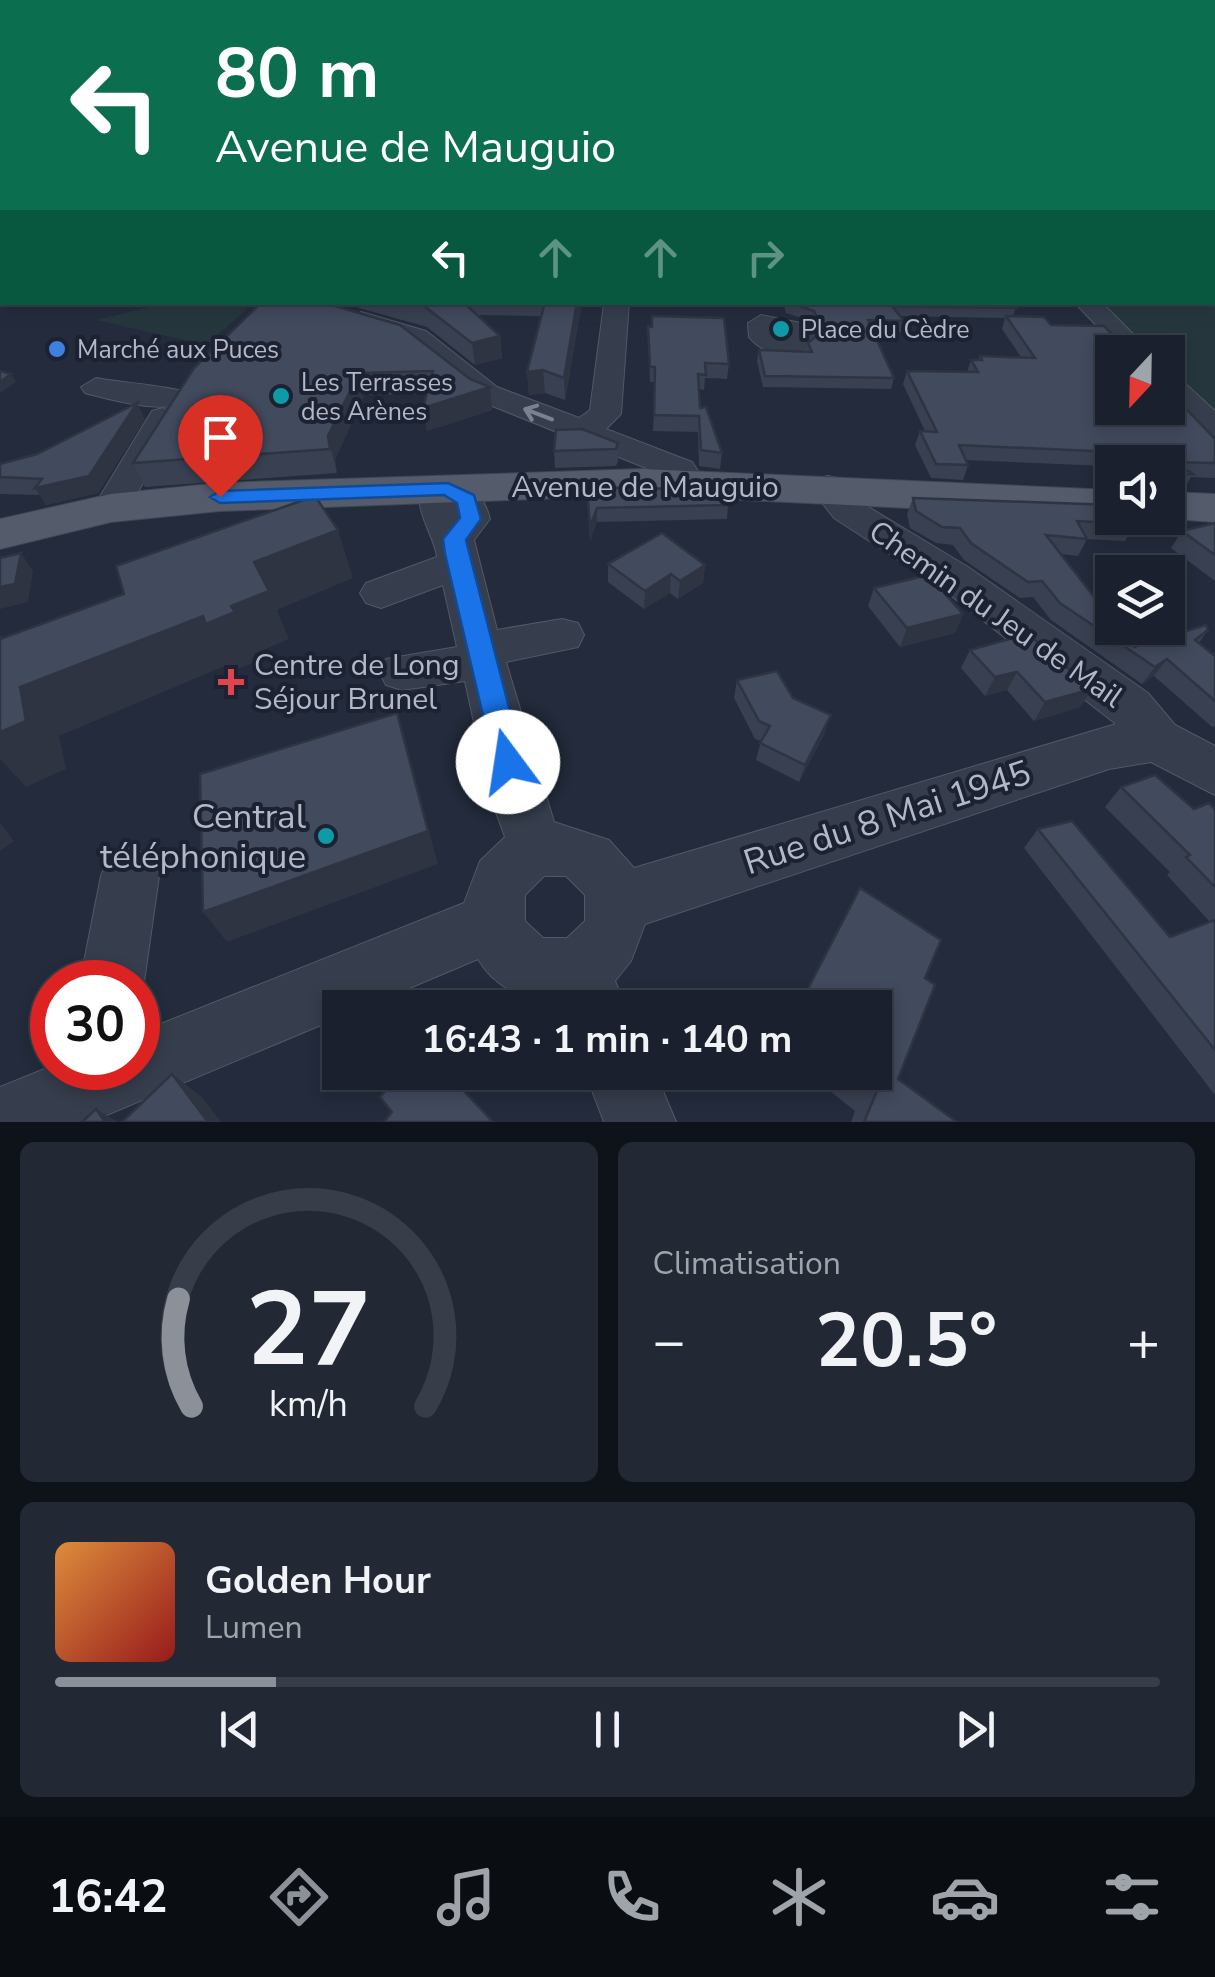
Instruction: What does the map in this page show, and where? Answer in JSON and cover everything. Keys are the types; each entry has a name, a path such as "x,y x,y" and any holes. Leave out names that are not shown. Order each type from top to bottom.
{"main road":[{"name":"Avenue de Mauguio","path":"0,534 111,508 220,497 458,528 521,486 687,482 1095,503"},
{"path":"1185,507 1215,508"}],"street":[{"path":"584,431 605,414 626,305"},
{"path":"1089,305 1119,335"},
{"path":"326,313 416,337 486,393 680,469 687,482"},
{"path":"96,387 142,397 189,383 111,508"},
{"path":"1185,399 1215,429"},
{"name":"Chemin du Jeu de Mail","path":"828,487 847,510 954,577 1130,706 1157,740 1215,772"},
{"path":"381,593 458,528 482,656 517,796 538,851"},
{"path":"402,672 562,635"},
{"name":"Rue du 8 Mai 1945","path":"618,903 1109,746 1157,740"},
{"path":"558,848 596,861 609,876 618,903 609,938 595,956 584,988 552,972 530,968 511,956 498,938 496,896 504,877 519,861 538,851 558,848"},
{"path":"116,960 130,876"},
{"path":"160,1052 495,922"},
{"path":"4,1122 69,1090"},
{"path":"627,1090 640,1122"}],"shaded area":[{"path":"158,305 245,305 246,310 206,345 96,320"},
{"path":"1102,305 1215,305 1215,418 1185,387 1185,335 1133,335"}],"building":[{"path":"259,305 330,305 400,325 470,379 490,387 423,408 433,371 359,373 328,436 330,449 133,463 194,368"},
{"path":"420,305 466,305 500,336 472,343"},
{"path":"544,305 576,305 564,378 543,370 527,372"},
{"path":"797,305 1014,305 1016,308 892,306 904,321 868,320 894,378 765,376 759,350 812,352 808,343 823,331 814,311"},
{"path":"652,316 724,318 729,364 705,363 706,375 698,374 700,408 706,407 722,453 701,450 699,416 654,415 655,367 650,367 648,326 652,327"},
{"path":"1006,316 1044,317 1051,325 1104,326 1113,335 1095,335 1095,425 1185,425 1185,408 1215,439 1215,463 1185,462 1185,445 1095,445 1095,451 959,445 968,465 936,464 920,431 937,432 907,371 978,372 971,360 982,360 980,356 1035,358"},
{"path":"137,403 89,476 35,488 42,479 0,477 0,464 37,454"},
{"path":"582,429 618,443 616,449 554,451 556,430"},
{"path":"587,487 733,490 725,490 729,505 597,508 590,527"},
{"path":"315,496 338,530 254,562 269,591 231,606 235,612 206,624 203,616 20,687 26,721 0,732 0,639 124,594 116,566"},
{"path":"913,498 1095,504 1095,522 1077,521 1087,539 1046,535 1095,598 1095,627 1060,603 1042,581 1028,582 971,543 960,528 942,527 916,511"},
{"path":"1215,523 1215,555 1185,533"},
{"path":"662,533 705,565 680,581 671,574 645,591 608,564"},
{"path":"21,553 15,584 0,587 0,558"},
{"path":"928,575 963,614 907,628 874,588"},
{"path":"1206,625 1208,630 1195,640 1215,656 1215,701 1167,659 1155,667 1122,645 1185,645 1185,631"},
{"path":"1028,634 1092,689 1045,702 1017,672 995,677 970,650"},
{"path":"777,671 793,698 831,715 805,765 760,743 770,726 759,721 737,680"},
{"name":"Central téléphonique","path":"397,713 428,831 203,912 200,774"},
{"path":"1155,775 1194,809 1209,803 1215,809 1215,887 1186,857 1190,855 1121,787"},
{"path":"1072,821 1170,937 1215,920 1215,1050 1038,829"},
{"path":"860,888 941,940 925,978 935,985 898,1079 957,1122 864,1122 877,1090 892,1090 892,990 807,990"},
{"path":"172,1074 208,1122 122,1122 155,1090 160,1090"},
{"path":"386,1090 463,1090 493,1122 384,1122 392,1112 380,1097"},
{"path":"96,1109 105,1122 82,1122"}],"place":[{"name":"Place du Cèdre","path":"781,329"},
{"name":"Marché aux Puces","path":"57,349"},
{"name":"Les Terrasses des Arènes","path":"281,396"},
{"name":"Centre de Long Séjour Brunel","path":"231,682"},
{"name":"Central téléphonique","path":"326,836"}],"route":[{"path":"220,497 448,489 467,500 471,519 454,539 456,554 508,762"}]}
